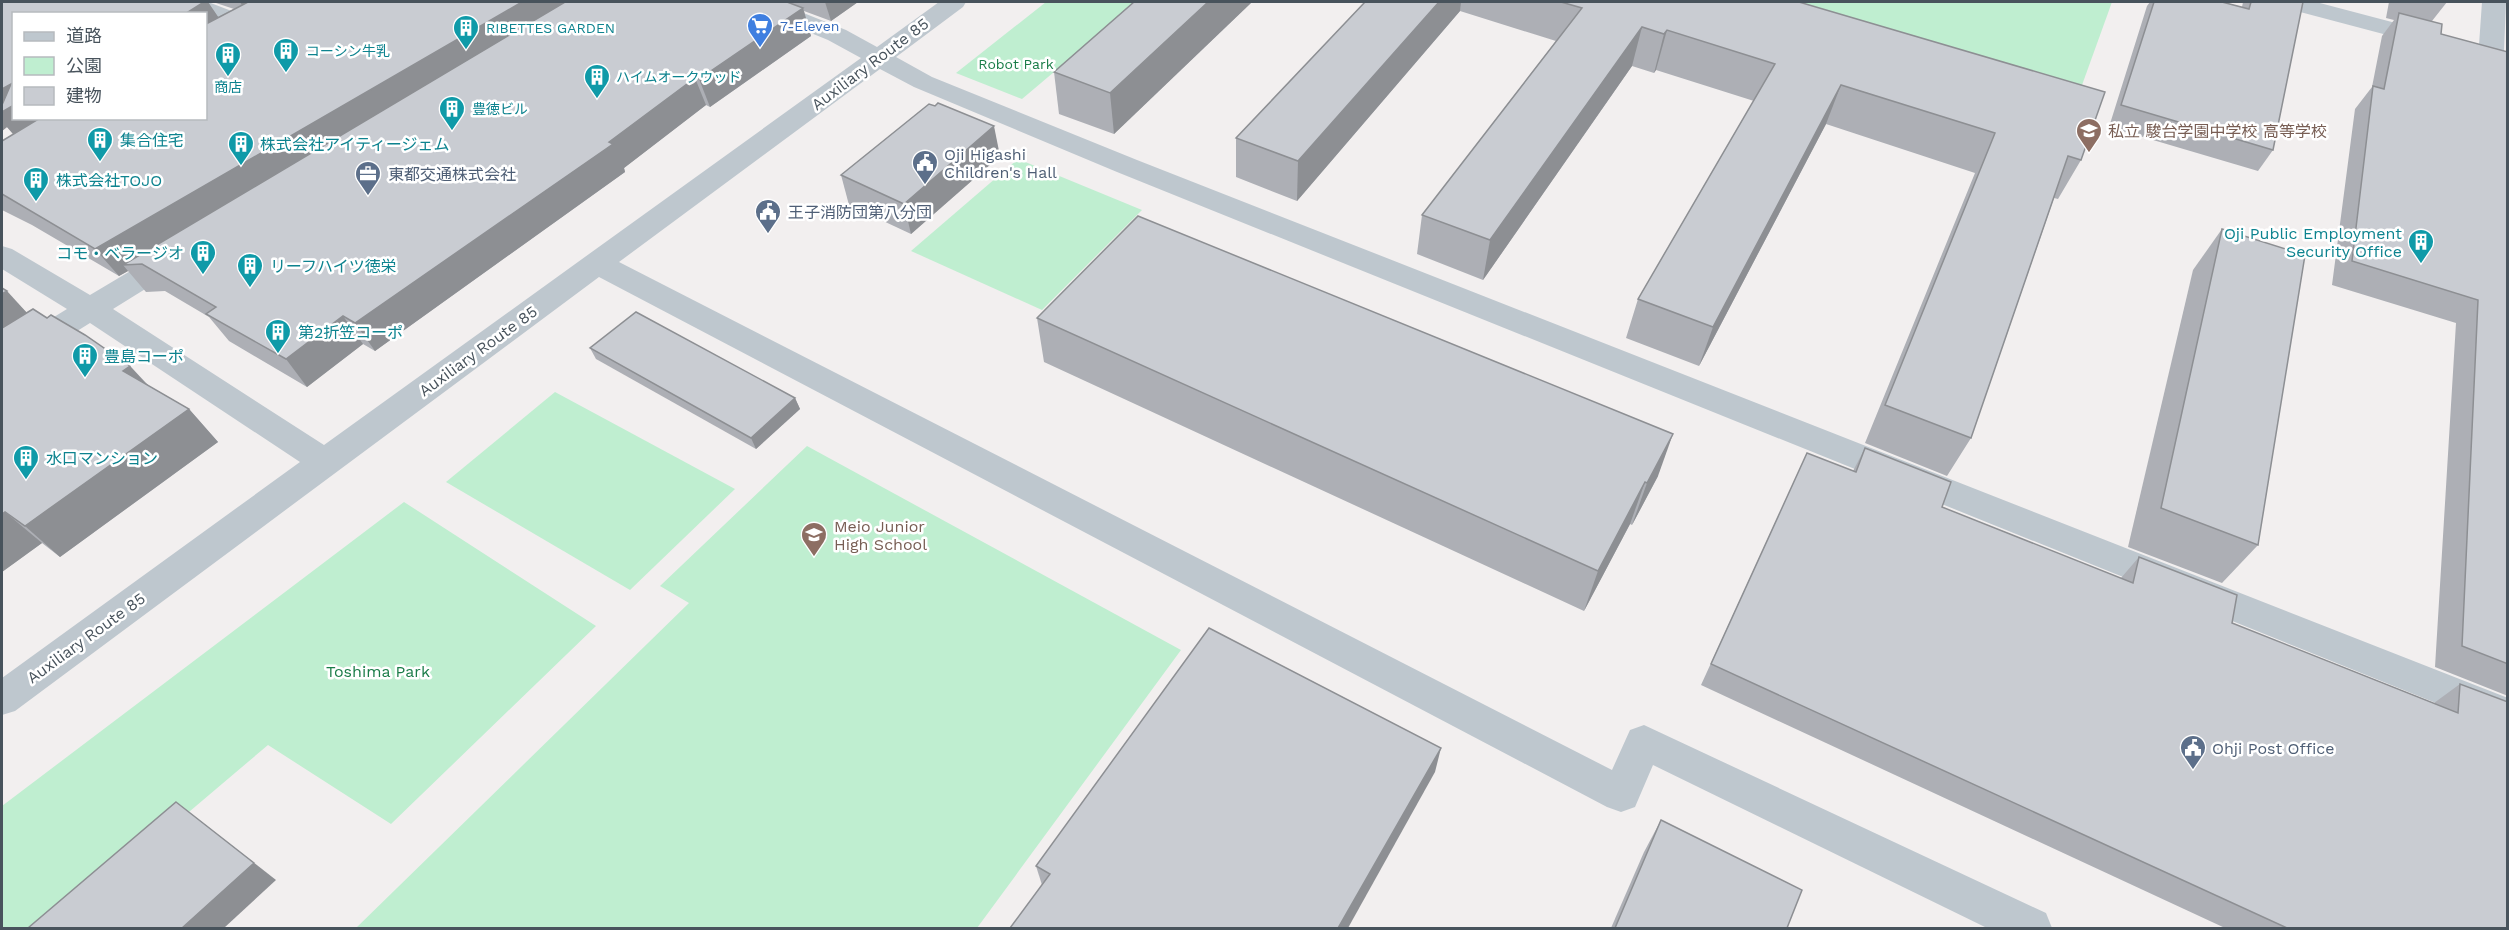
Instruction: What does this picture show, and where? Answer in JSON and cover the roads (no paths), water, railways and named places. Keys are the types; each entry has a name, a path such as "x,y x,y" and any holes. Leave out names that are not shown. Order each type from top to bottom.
{"street":[{"path":"187,2 258,21 223,40"},
{"path":"756,2 837,36 923,82 1138,171 2508,715"},
{"name":"Auxiliary Route 85","path":"2,699 954,2"},
{"path":"2290,2 2499,57 2494,2"},
{"path":"2,363 192,248"},
{"path":"2,256 89,309 325,462"},
{"path":"599,264 1621,794 1644,742 2031,928"}],"place":[{"name":"7-Eleven","path":"760,49"},
{"name":"RIBETTES GARDEN","path":"466,51"},
{"name":"コーシン牛乳","path":"286,74"},
{"name":"商店","path":"228,78"},
{"name":"ハイムオークウッド","path":"597,100"},
{"name":"豊徳ビル","path":"452,132"},
{"name":"私立 駿台学園中学校 高等学校","path":"2089,154"},
{"name":"集合住宅","path":"100,163"},
{"name":"株式会社アイティージェム","path":"241,167"},
{"name":"Oji Higashi Children's Hall","path":"925,186"},
{"name":"東都交通株式会社","path":"368,197"},
{"name":"株式会社TOJO","path":"36,203"},
{"name":"王子消防団第八分団","path":"768,235"},
{"name":"Oji Public Employment Security Office","path":"2421,265"},
{"name":"コモ・ベラージオ","path":"203,276"},
{"name":"リーフハイツ徳栄","path":"250,289"},
{"name":"第2折笠コーポ","path":"278,355"},
{"name":"豊島コーポ","path":"85,379"},
{"name":"水口マンション","path":"26,481"},
{"name":"Meio Junior High School","path":"814,558"},
{"name":"Ohji Post Office","path":"2193,771"}],"park label":[{"name":"Robot Park","path":"1016,64"},
{"name":"Toshima Park","path":"378,671"}]}
